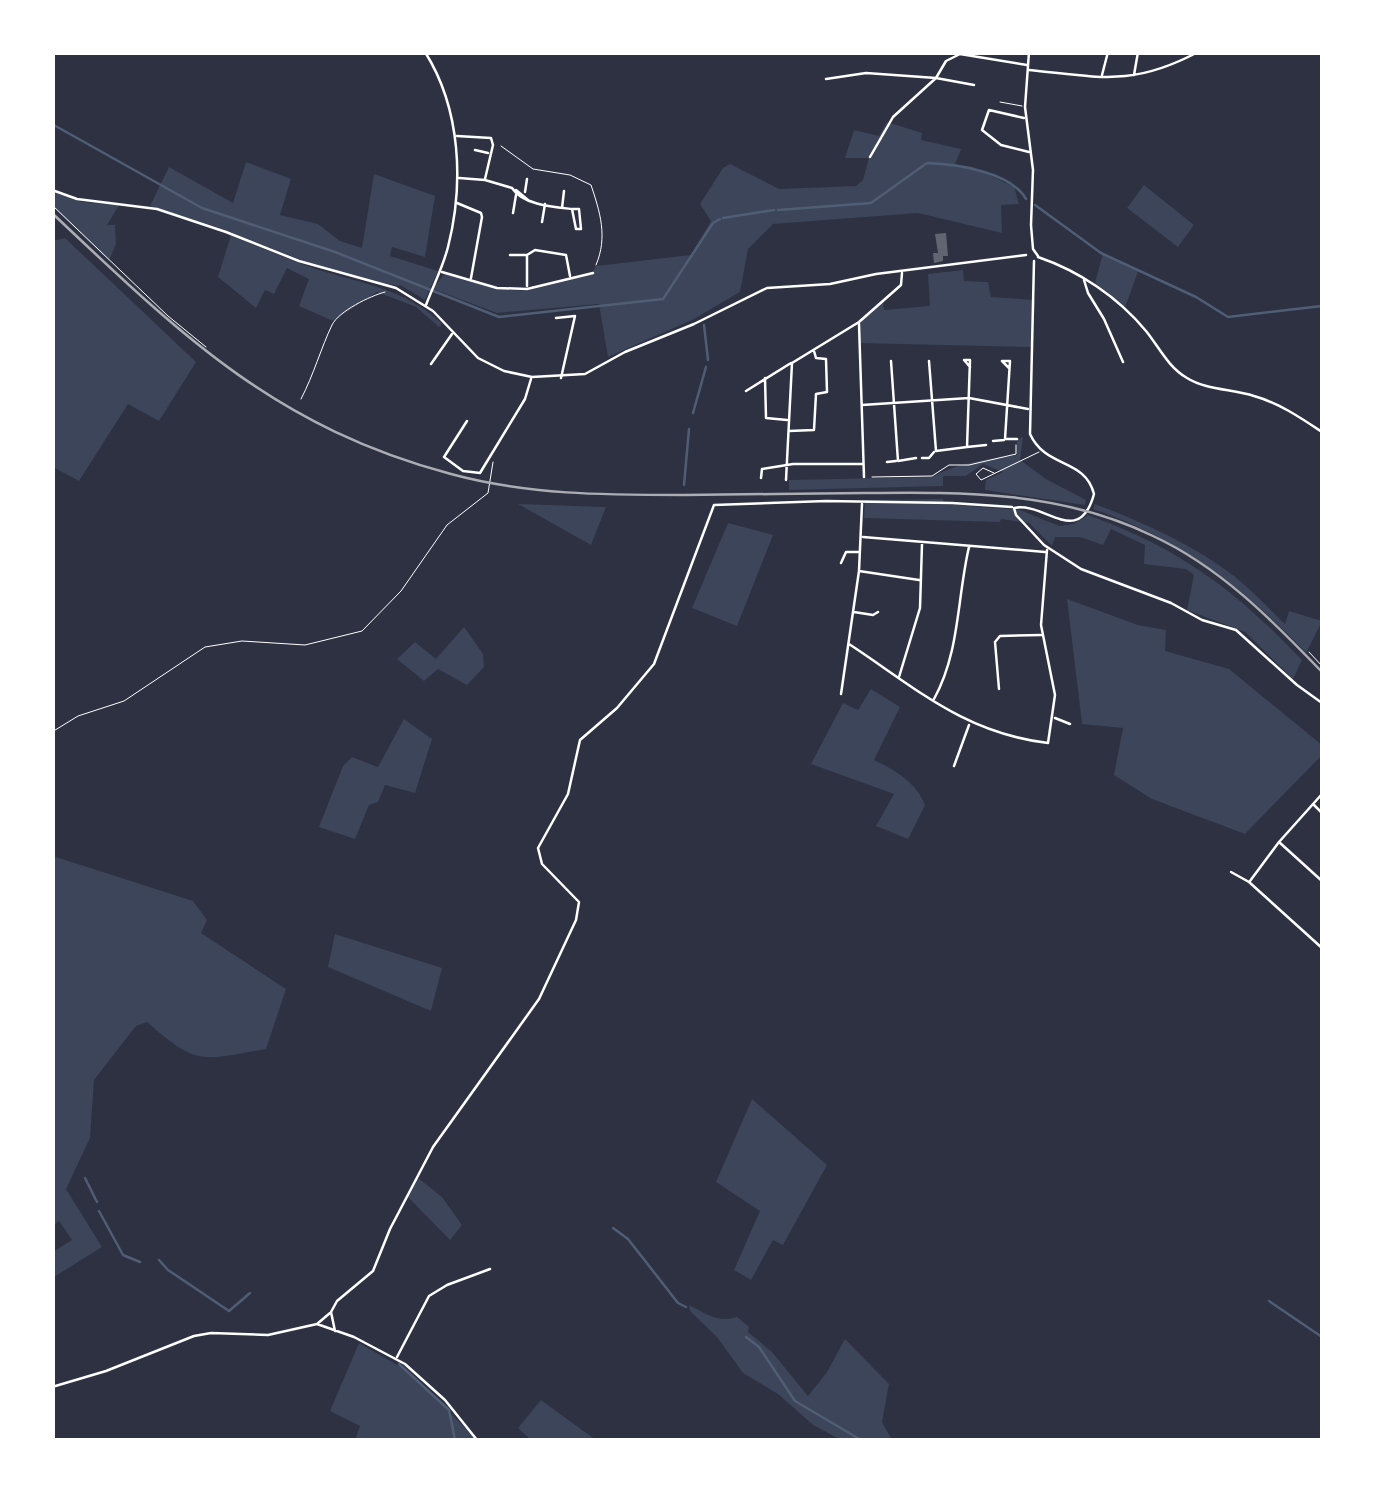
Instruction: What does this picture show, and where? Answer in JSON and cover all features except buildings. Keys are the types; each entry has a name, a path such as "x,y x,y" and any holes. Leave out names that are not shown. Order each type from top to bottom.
{"street":[{"path":"425,52 438,78 455,136 458,178 440,271 426,305"},
{"path":"1029,52 1025,107 1033,249 1038,257 1084,278 1130,314 1182,375 1197,384 1276,404 1322,432"},
{"path":"1102,78 1108,52"},
{"path":"1134,76 1138,52"},
{"path":"870,157 893,117 936,78 946,61 960,54 1102,78 1168,68 1198,52"},
{"path":"826,79 866,73 974,85"},
{"path":"1026,118 989,110 982,130 1001,145 1030,152"},
{"path":"455,136 490,138 485,180"},
{"path":"475,150 490,153"},
{"path":"458,178 512,188 530,201"},
{"path":"524,195 527,178"},
{"path":"512,188 530,201 572,209"},
{"path":"52,190 77,199 157,210 299,261 390,286 426,305 478,358 532,377 585,374 756,291 1026,256 1033,249"},
{"path":"562,208 564,191"},
{"path":"514,214 516,194"},
{"path":"456,202 480,213"},
{"path":"542,222 545,204"},
{"path":"470,280 482,205"},
{"path":"510,255 527,255 535,250 566,256 570,277"},
{"path":"526,289 527,255"},
{"path":"1026,256 1034,262"},
{"path":"52,1387 106,1371 194,1336 212,1332 268,1335 317,1324 332,1312 341,1296 366,1278 378,1262 390,1229 433,1147 536,1004 576,920 578,902 542,864 538,848 568,794 580,740 616,708 654,664 714,505 998,504 1032,508 1069,522 1085,514 1094,494 1085,474 1040,452 1030,434 1034,262 1038,257"},
{"path":"440,271 498,288 526,289 593,273"},
{"path":"746,392 859,322 901,285 902,271"},
{"path":"1084,278 1123,362"},
{"path":"556,318 576,316 561,378"},
{"path":"859,322 864,477"},
{"path":"432,364 453,333"},
{"path":"789,431 814,430 816,394 827,392 826,359 816,358 814,350"},
{"path":"890,360 898,460"},
{"path":"929,361 936,451"},
{"path":"786,480 792,363"},
{"path":"967,447 970,367"},
{"path":"1005,439 1009,368"},
{"path":"466,421 444,457 463,471 480,473 525,400 532,377"},
{"path":"765,378 766,418 789,420"},
{"path":"862,405 969,398 1028,410"},
{"path":"993,441 1017,439"},
{"path":"922,458 936,451 986,445"},
{"path":"887,462 914,459"},
{"path":"761,478 762,468 864,464"},
{"path":"841,694 859,571 862,502"},
{"path":"1014,508 1018,518 1047,550 1100,577 1170,603 1202,620 1236,630 1322,703"},
{"path":"861,537 1047,550"},
{"path":"900,677 920,608 922,542"},
{"path":"933,700 952,658 961,583 970,546"},
{"path":"849,644 969,723 998,734 1048,743 1054,718 1052,677 1042,635 1047,550"},
{"path":"841,563 846,552 860,552"},
{"path":"859,571 920,580"},
{"path":"853,612 873,616 878,612"},
{"path":"999,688 995,642 1000,636 1042,635"},
{"path":"1054,718 1070,724"},
{"path":"954,766 969,723"},
{"path":"1250,882 1322,794"},
{"path":"1313,804 1322,813"},
{"path":"1279,842 1322,881"},
{"path":"1230,872 1250,882 1322,948"},
{"path":"396,1358 429,1296 490,1269"},
{"path":"332,1312 336,1331"},
{"path":"317,1324 396,1358 445,1400 477,1440"}],"lane":[{"path":"1000,102 1025,107"},
{"path":"994,473 983,468 976,474 980,480 1040,452"},
{"path":"1309,652 1322,666"}],"path":[{"path":"500,145 534,168 570,175 591,185 603,224 602,251 593,273"},
{"path":"52,205 206,347"},
{"path":"301,399 318,368 334,321 390,286"},
{"path":"864,477 932,476 949,465 969,465 1016,454 1017,439"},
{"path":"52,732 78,716 124,701 188,656 217,644 242,641 306,645 362,631 401,591 447,525 488,493 494,453"}],"shaded area":[{"path":"887,122 922,133 921,140 961,149 955,164 973,167 1014,187 1019,204 1001,205 1002,233 918,213 773,224 748,249 740,292 692,320 608,357 599,304 497,313 433,289 445,273 498,289 526,291 592,274 596,266 691,255 711,221 700,204 723,168 730,164 779,189 856,186 863,180 869,158 845,158 854,130 879,136"},
{"path":"246,162 291,179 280,215 318,224 340,241 362,248 374,174 435,196 425,257 392,247 390,256 438,271 425,300 402,286 314,265 150,206 169,167 233,203"},
{"path":"1144,185 1194,225 1178,247 1127,208"},
{"path":"52,192 82,202 119,205 107,225 115,225 116,244 109,261 53,207"},
{"path":"231,235 305,265 395,293 442,324 439,327 416,307 377,292 333,321 299,306 309,279 287,268 274,294 265,290 256,308 218,277"},
{"path":"65,238 196,362 159,421 128,404 79,481 53,467 53,241"},
{"path":"1103,253 1138,272 1125,307 1095,283"},
{"path":"963,270 964,281 988,282 991,297 1035,300 1032,347 858,343 859,320 883,301 884,310 930,306 928,274"},
{"path":"1023,437 1020,460 1086,500 1085,505 985,490 986,480 1003,472 983,464 966,476 943,476 943,486 789,490 789,480 932,477 962,465 1017,455 1017,440"},
{"path":"943,499 944,504 1020,510 1059,526 1073,524 1088,515 1151,542 1229,592 1277,635 1302,660 1293,679 1245,632 1187,610 1194,575 1186,569 1144,564 1145,545 1111,529 1103,545 1080,537 1055,537 1052,546 1029,523 1001,519 1000,522 864,518 865,500"},
{"path":"518,504 606,507 591,545"},
{"path":"1095,504 1184,544 1218,564 1285,624 1289,611 1322,621 1306,653 1259,607 1208,567 1154,535 1093,509"},
{"path":"728,523 773,535 737,626 692,608"},
{"path":"1067,599 1138,625 1166,630 1165,651 1229,669 1322,745 1322,755 1245,834 1152,799 1114,775 1123,728 1082,724"},
{"path":"464,627 483,654 484,667 467,685 438,669 424,681 397,659 415,642 436,659"},
{"path":"871,689 900,707 874,760 910,783 925,805 908,839 876,826 894,794 811,764 843,703 858,710"},
{"path":"404,719 432,739 415,793 385,785 378,802 369,805 355,839 319,827 343,766 352,757 378,767"},
{"path":"53,856 193,901 207,920 201,933 286,989 266,1049 202,1056 178,1047 147,1022 136,1026 94,1080 90,1138 66,1189 102,1247 54,1277 53,1252 72,1240 59,1221 53,1226"},
{"path":"335,934 442,968 431,1011 328,967"},
{"path":"752,1099 827,1165 783,1245 773,1240 751,1280 734,1270 760,1211 716,1182"},
{"path":"417,1177 442,1197 462,1225 450,1240 407,1196"},
{"path":"689,1305 718,1318 737,1317 808,1396 845,1339 889,1384 882,1422 892,1440 841,1440 813,1425 778,1394 743,1373"},
{"path":"359,1343 411,1373 477,1440 355,1440 360,1426 330,1411"},
{"path":"541,1400 596,1440 531,1440 518,1428"}],"waterway":[{"path":"52,124 202,208 335,252 499,317 663,299 713,223 720,219"},
{"path":"778,210 871,203 927,163 996,176 1026,199"},
{"path":"1035,205 1101,253 1196,297 1228,317 1322,306"},
{"path":"723,218 774,210"},
{"path":"704,325 708,360"},
{"path":"693,413 706,367"},
{"path":"684,485 689,429"},
{"path":"85,1178 97,1202"},
{"path":"99,1211 123,1255 140,1262"},
{"path":"613,1228 628,1239 678,1303 686,1307"},
{"path":"159,1260 229,1311 250,1293"},
{"path":"1269,1301 1322,1337"},
{"path":"746,1337 759,1347 795,1401 861,1440"},
{"path":"399,1364 449,1410 455,1440"}],"railway":[{"path":"52,213 144,299 234,372 333,431 389,454 480,481 567,492 976,494 1083,510 1153,536 1201,563 1264,614 1322,672"}]}
